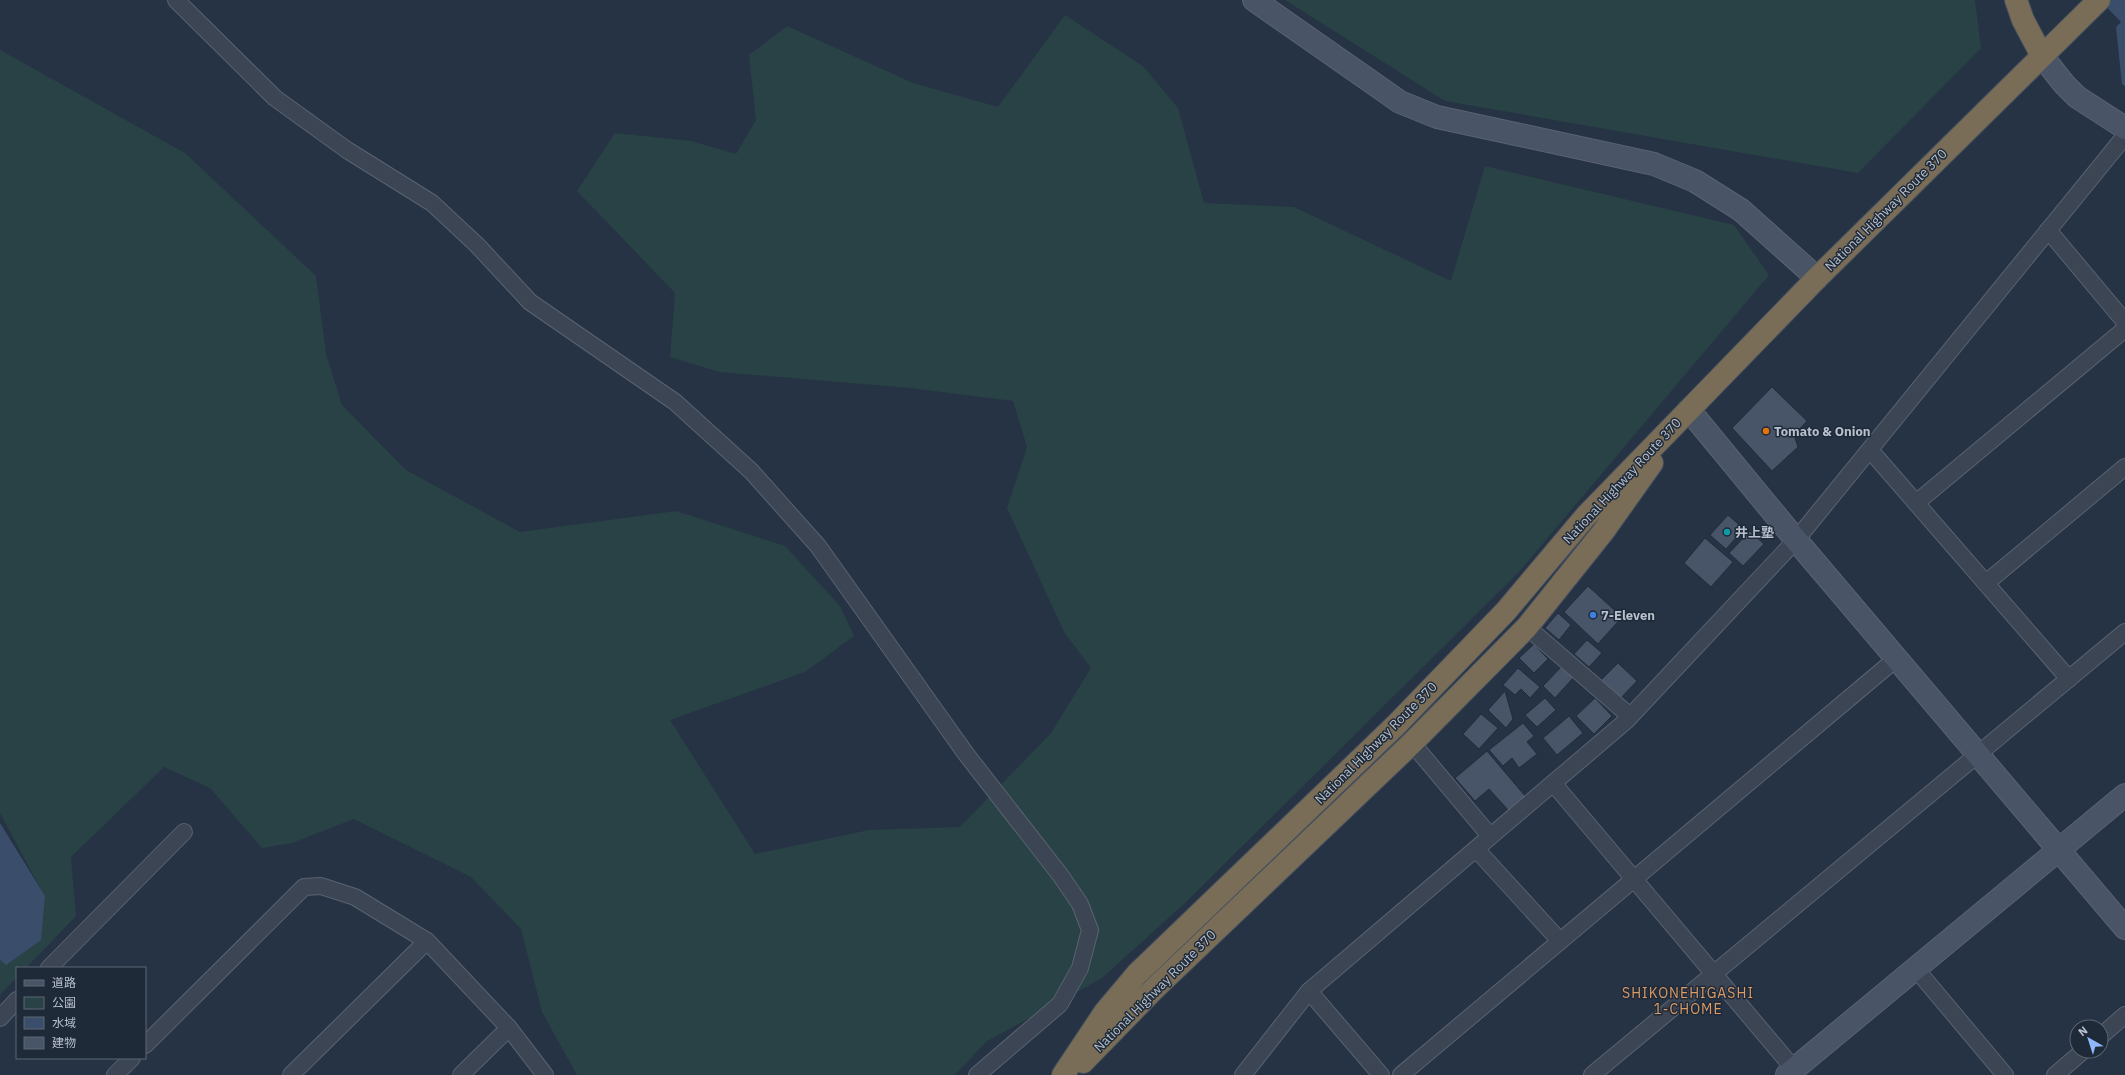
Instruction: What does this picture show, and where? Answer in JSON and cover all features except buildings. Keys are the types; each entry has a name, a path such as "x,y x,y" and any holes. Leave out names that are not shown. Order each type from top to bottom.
{"highway":[{"path":"2016,0 2023,20 2042,56"},
{"name":"National Highway Route 370","path":"1063,1075 1105,1012 1137,974 1396,725 1506,611 1586,516 1817,278 2099,0"},
{"name":"National Highway Route 370","path":"1070,1075 1155,988 1412,743 1527,627 1603,532 1689,410"}],"street":[{"path":"176,0 275,98 347,150 432,203 476,245 530,302 675,402 751,471 818,546 966,754 1061,876 1080,904 1090,930 1080,968 1060,1004 976,1075"},
{"path":"1254,0 1400,102 1437,117 1654,164 1695,181 1741,210 1817,278"},
{"path":"2042,56 2064,84 2077,96 2125,128"},
{"path":"1244,1075 1309,991 1630,716 1796,540 2125,136"},
{"path":"2048,230 2125,322"},
{"path":"1916,503 2125,329"},
{"path":"1689,410 1796,540 2060,849 2125,928"},
{"path":"1870,450 2069,679"},
{"path":"1986,584 2125,467"},
{"path":"1527,627 1630,716"},
{"path":"1592,1075 2125,632"},
{"path":"1401,1075 1897,658"},
{"path":"1412,743 1490,836"},
{"path":"1553,783 1714,974 1790,1072 2125,795"},
{"path":"50,967 184,832"},
{"path":"1476,849 1560,941"},
{"path":"146,1044 304,887 321,886 355,897 427,941 508,1028 545,1075"},
{"path":"291,1075 427,941"},
{"path":"1916,969 2005,1075"},
{"path":"1309,991 1381,1075"},
{"path":"0,1018 16,1001"},
{"path":"2109,1029 2125,1015"},
{"path":"461,1075 508,1028"},
{"path":"115,1075 131,1059"},
{"path":"2055,1075 2074,1059"}],"green space":[{"path":"1285,0 1975,0 1981,48 1858,173 1445,101"},
{"path":"1065,15 1144,67 1178,108 1204,203 1294,207 1451,281 1485,166 1734,225 1769,275 1519,572 1185,903 1102,978 986,1042 955,1075 577,1075 542,1012 521,929 471,877 354,819 292,843 262,848 210,788 164,767 71,857 76,916 27,967 16,967 16,978 0,995 0,960 6,964 45,897 0,813 0,50 185,153 316,276 326,354 342,405 406,470 520,532 676,511 785,546 840,606 854,636 805,672 670,720 755,854 869,830 960,827 1051,733 1091,668 1064,632 1007,508 1027,447 1013,401 910,388 719,372 670,357 675,293 577,191 615,133 691,141 736,154 756,120 749,55 787,26 913,83 998,107"}],"water":[{"path":"2100,0 2125,0 2125,86 2122,84 2116,27 2121,22"},
{"path":"0,823 45,896 41,940 6,965 0,960"}],"place":[{"name":"Tomato & Onion","path":"1766,431"},
{"name":"井上塾","path":"1727,532"},
{"name":"7-Eleven","path":"1593,615"}],"district":[{"name":"SHIKONEHIGASHI 1-CHOME","path":"1688,1002"}]}
